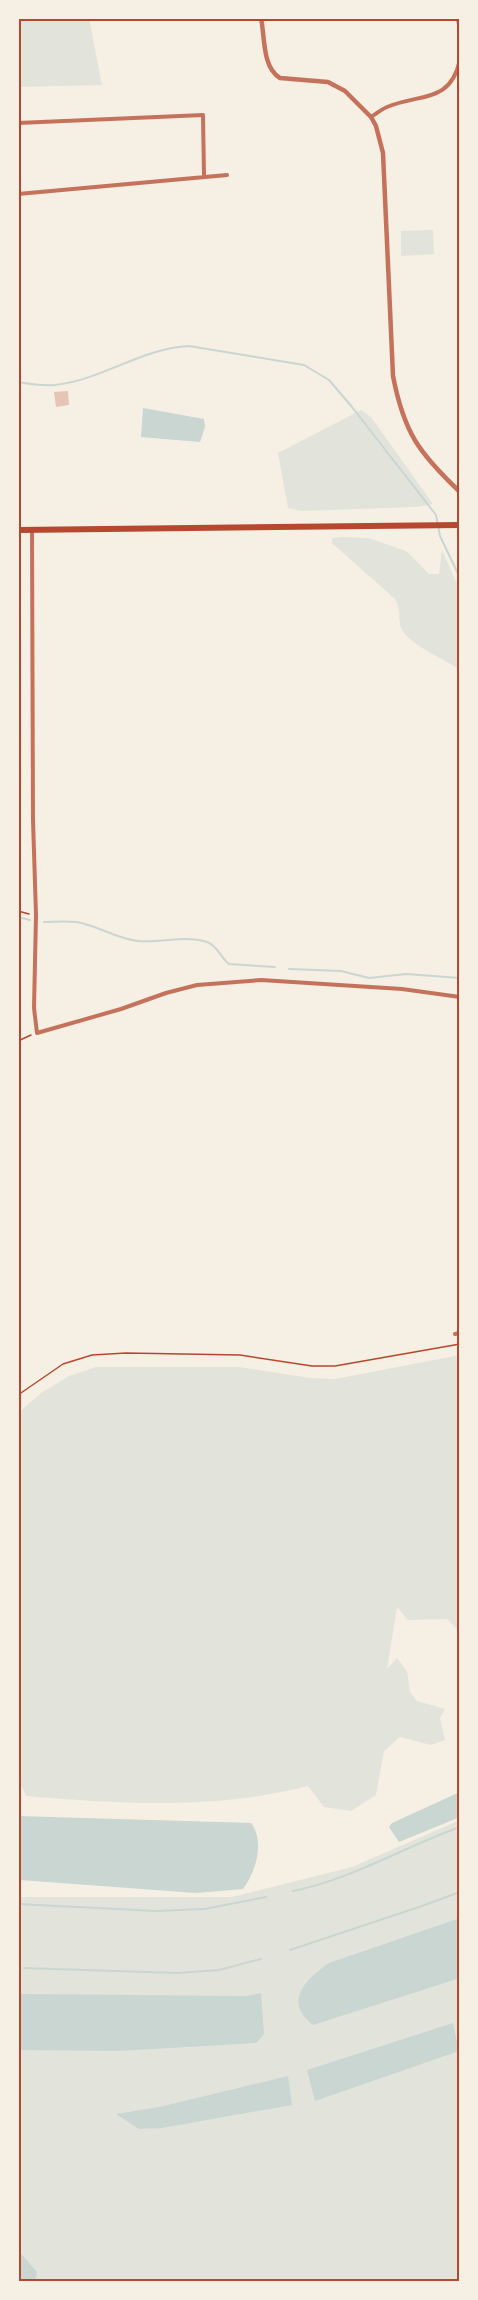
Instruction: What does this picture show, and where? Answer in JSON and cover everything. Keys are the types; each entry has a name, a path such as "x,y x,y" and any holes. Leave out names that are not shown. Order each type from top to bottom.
{"main road":[{"path":"18,530 460,525"}],"street":[{"path":"261,18 268,66 275,75 280,78 333,84 355,98 376,126 383,153 393,376 397,397 407,428 418,448 460,492"},
{"path":"458,18 460,32"},
{"path":"371,117 387,107 445,90 453,81 460,60"},
{"path":"18,123 203,115 204,176"},
{"path":"18,194 227,175"},
{"path":"32,530 33,808 36,915 34,1008 37,1033 111,1012 166,993 197,986 261,980 402,989 460,997"}],"path":[{"path":"18,911 36,915"},
{"path":"18,1041 37,1033"},
{"path":"18,1395 63,1364 92,1355 126,1353 232,1355 335,1366 460,1344"}],"shaded area":[{"path":"18,18 89,18 102,85 18,87"},
{"path":"433,230 434,254 401,256 401,231"},
{"path":"143,408 204,419 205,427 200,442 141,437"},
{"path":"361,410 371,417 433,504 416,507 301,511 288,508 278,453"},
{"path":"332,538 369,538 406,551 429,574 439,574 442,550 457,584 460,584 460,670 406,636 401,627 395,599 332,543"},
{"path":"460,1355 460,1632 447,1619 408,1620 397,1607 387,1669 397,1658 407,1671 410,1692 417,1701 445,1709 440,1718 445,1740 431,1745 400,1737 384,1751 376,1795 351,1811 324,1807 308,1786 273,1794 203,1802 133,1803 26,1796 20,1782 18,1783 18,1413 41,1393 69,1376 96,1367 239,1367 310,1378 335,1379"},
{"path":"460,1792 460,1817 399,1842 389,1827 392,1823"},
{"path":"18,1816 251,1823 257,1839 257,1856 252,1874 243,1889 196,1893 20,1880 18,1876"},
{"path":"460,1820 460,2282 18,2282 18,1897 232,1897 352,1867"},
{"path":"460,1918 460,1978 313,2025 299,2008 301,1991 306,1983 329,1963"},
{"path":"261,1993 264,2034 256,2043 118,2051 18,2050 18,1994 247,1996"},
{"path":"453,2023 459,2051 315,2101 307,2070"},
{"path":"288,2076 292,2105 162,2128 139,2129 116,2114 159,2107"},
{"path":"18,2250 37,2272 35,2282 18,2282"}],"building":[{"path":"68,391 69,405 56,407 54,392"}],"waterway":[{"path":"18,382 36,385 72,382 155,352 189,346 304,365 329,380 436,515 440,536 460,578"},
{"path":"18,917 30,920"},
{"path":"44,922 80,923 138,941 199,940 214,946 229,964 275,967"},
{"path":"289,969 341,971 369,978 406,974 460,978"},
{"path":"293,1891 357,1871 460,1827"},
{"path":"290,1950 460,1892"},
{"path":"18,1904 156,1911 204,1909 266,1897"},
{"path":"24,1968 178,1973 219,1970 261,1959"}]}
